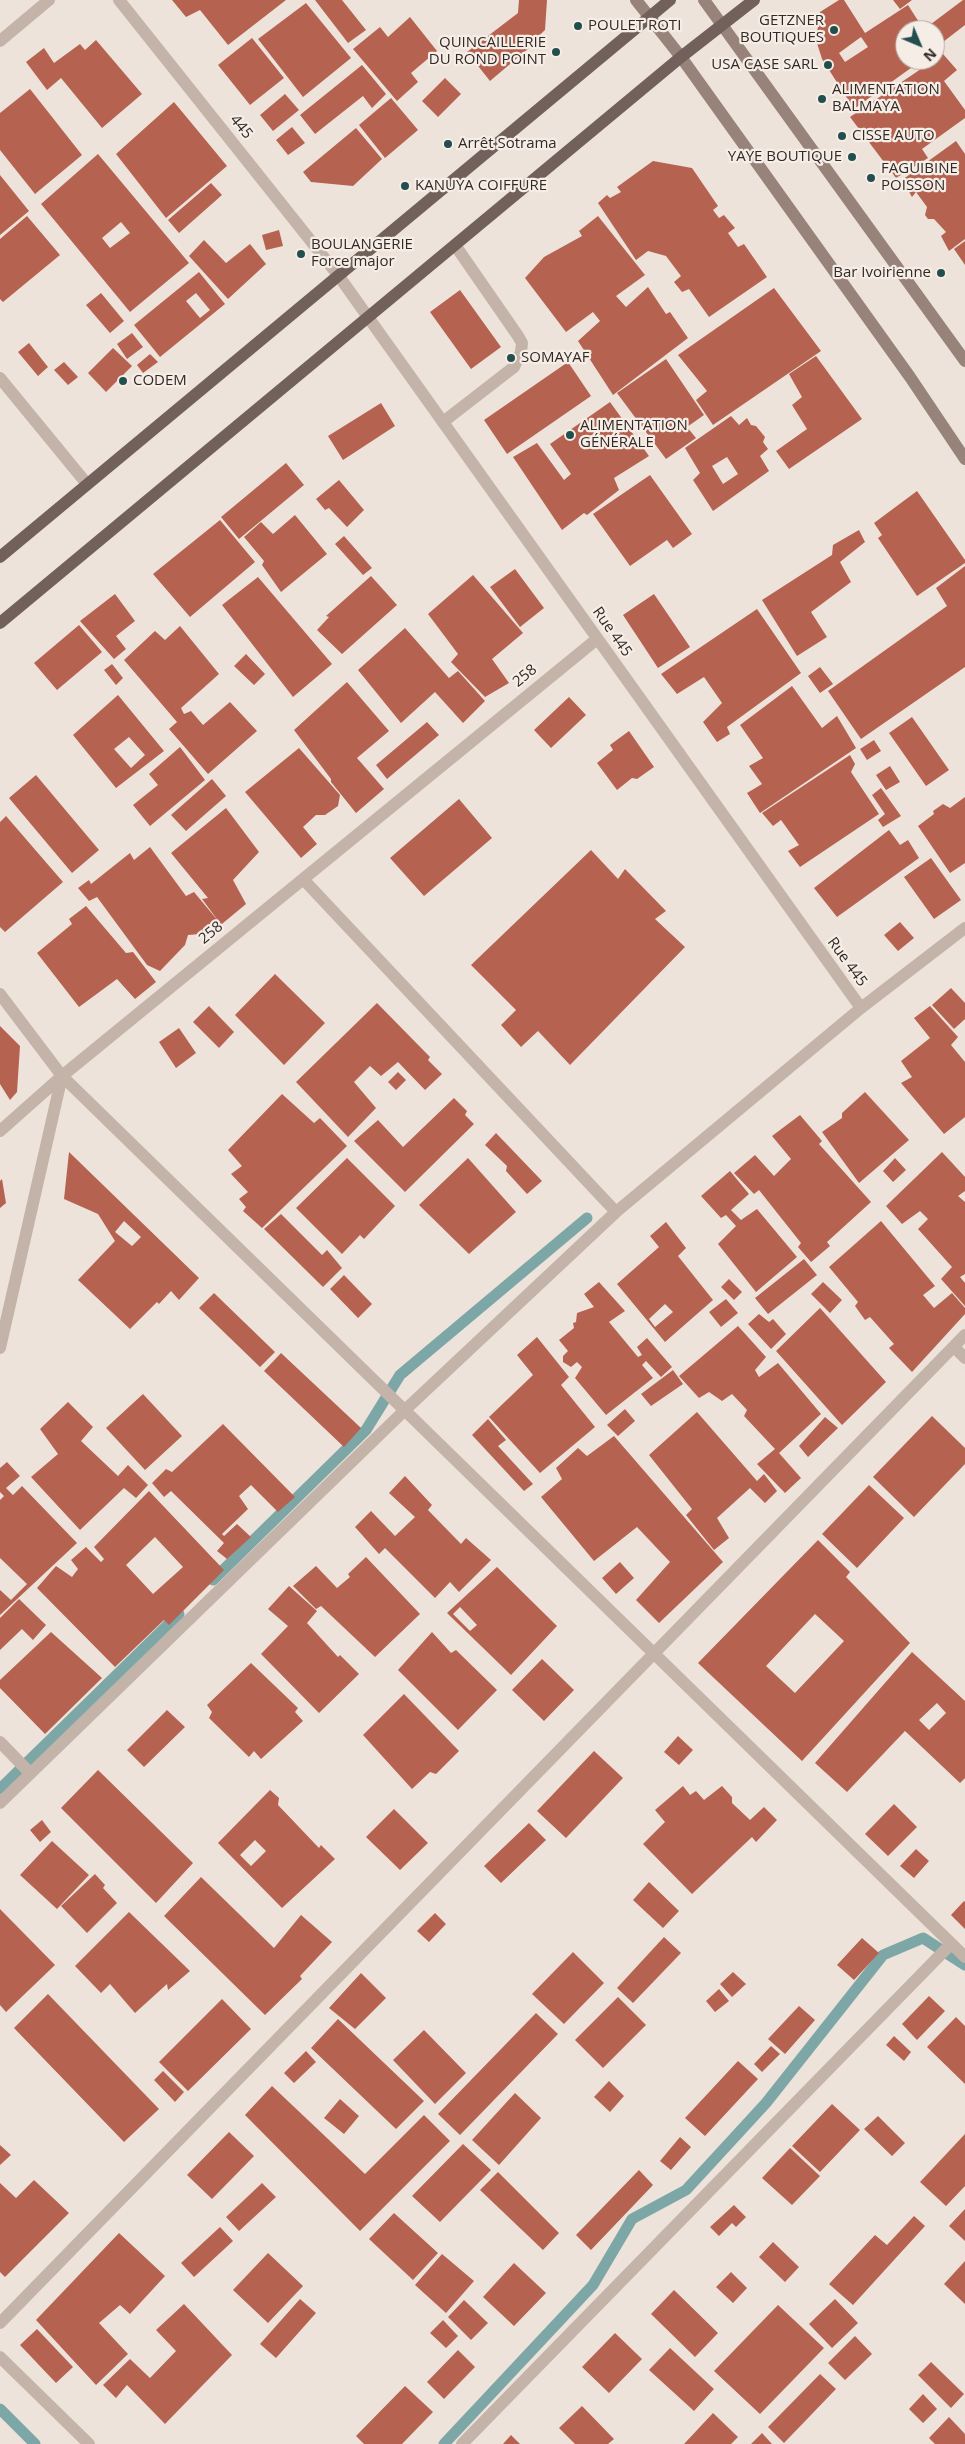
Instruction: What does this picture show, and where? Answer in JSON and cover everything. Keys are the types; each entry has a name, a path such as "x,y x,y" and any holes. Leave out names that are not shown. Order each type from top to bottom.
{"main road":[{"path":"636,0 681,57 910,377 965,459"},
{"path":"0,557 670,0"},
{"path":"704,0 724,25 965,362"},
{"path":"0,623 681,57 754,0"}],"street":[{"path":"0,41 49,0"},
{"name":"445","path":"119,0 338,275"},
{"path":"443,422 514,367 521,352 522,343 455,245"},
{"name":"Rue 445","path":"338,275 860,1008"},
{"path":"0,378 88,484"},
{"name":"258","path":"0,1131 62,1076 597,638"},
{"path":"303,878 616,1212"},
{"path":"0,1803 405,1410 616,1212 860,1008 965,928"},
{"path":"0,994 62,1076 965,1957"},
{"path":"0,1348 62,1076"},
{"path":"0,2323 965,1336"},
{"path":"954,1347 965,1358"},
{"path":"0,1742 30,1773"},
{"path":"462,2444 951,1944"},
{"path":"0,2357 89,2444"}],"building":[{"path":"172,0 286,0 228,45 200,10 186,17"},
{"path":"315,0 342,0 366,30 348,43"},
{"path":"519,0 547,0 545,30 529,45 529,48 490,81 467,52 518,13"},
{"path":"839,0 844,0 865,33 908,5 918,20 895,20 895,70 908,70 854,109 822,59 816,40 820,12","holes":["861,37 868,47 845,62 839,53"]},
{"path":"893,0 912,0 900,9"},
{"path":"965,0 965,25 945,40 945,20 936,20"},
{"path":"306,3 351,58 303,97 258,39"},
{"path":"410,17 437,51 411,73 418,82 397,101 353,49 380,27 388,37"},
{"path":"252,38 284,78 250,105 218,65"},
{"path":"96,40 142,94 102,128 61,78 47,90 26,62 44,48 54,63 80,44 85,50"},
{"path":"945,56 957,70 944,81 965,110 965,118 922,149 928,158 896,178 850,117 919,70 945,70"},
{"path":"362,65 386,94 372,108 363,96 315,134 300,115"},
{"path":"445,78 461,94 438,117 422,101"},
{"path":"30,89 82,155 35,194 0,150 0,113"},
{"path":"285,94 299,110 273,131 260,115"},
{"path":"391,98 418,130 385,158 359,125"},
{"path":"174,102 227,166 166,218 116,154"},
{"path":"292,127 305,143 288,155 276,140"},
{"path":"356,128 382,159 353,186 311,182 303,172"},
{"path":"956,141 965,154 965,239 949,251 941,236 946,232 934,219 928,219 925,215 927,207 916,192 912,197 902,180"},
{"path":"98,154 189,263 130,312 41,204","holes":["121,222 130,233 110,248 102,238"]},
{"path":"653,161 692,168 718,206 713,210 719,218 724,215 735,228 728,233 738,247 744,244 767,277 709,317 689,289 682,292 674,282 681,276 666,256 648,251 636,260 598,203 607,195 610,198 621,192 617,187"},
{"path":"0,175 29,211 0,235"},
{"path":"211,183 222,195 179,233 168,220"},
{"path":"27,216 60,255 3,302 0,299 0,239"},
{"path":"598,216 645,275 616,296 626,307 648,287 666,314 670,312 688,338 613,395 578,341 600,321 593,312 566,332 525,278 544,257 582,236 579,231"},
{"path":"279,230 283,246 266,250 262,235"},
{"path":"204,240 226,263 250,244 266,264 228,299 189,256"},
{"path":"965,241 965,265 954,249"},
{"path":"199,272 225,304 160,357 134,325","holes":["196,293 210,310 200,318 186,301"]},
{"path":"774,288 821,351 713,425 696,400 707,391 678,355"},
{"path":"460,290 501,347 471,369 430,312"},
{"path":"101,293 124,321 110,333 86,305"},
{"path":"132,333 143,347 127,359 117,344"},
{"path":"29,343 48,367 38,376 18,352"},
{"path":"113,348 132,366 106,392 88,373"},
{"path":"150,354 158,362 143,373 137,365"},
{"path":"816,356 862,419 789,469 776,451 807,429 792,405 802,397 789,374"},
{"path":"666,359 704,415 687,427 696,438 666,459 617,393"},
{"path":"64,362 78,377 68,385 54,370"},
{"path":"568,362 591,396 507,454 484,420"},
{"path":"610,402 649,456 614,478 619,490 587,515 584,513 562,530 513,457 537,443 564,480 571,474 550,444"},
{"path":"381,403 395,426 343,460 328,436"},
{"path":"731,416 739,425 747,418 751,425 756,426 765,437 763,442 768,449 760,456 769,471 713,511 693,480 700,473 685,448","holes":["727,457 738,474 723,484 712,466"]},
{"path":"286,463 304,485 239,539 221,517"},
{"path":"650,475 692,534 673,548 667,540 630,566 593,514"},
{"path":"339,480 364,510 347,527 329,508 325,510 316,499"},
{"path":"917,491 965,560 965,563 917,596 878,538 882,535 874,523"},
{"path":"295,515 327,554 281,592 262,565 264,561 244,537 261,522 273,534"},
{"path":"220,520 255,562 190,617 153,574"},
{"path":"859,530 865,542 840,562 851,582 811,612 827,637 797,656 762,600 832,555 833,545"},
{"path":"344,536 372,568 363,575 335,544"},
{"path":"965,566 965,667 861,739 828,691 947,606 936,588"},
{"path":"515,569 544,608 520,627 490,587"},
{"path":"473,575 523,633 492,659 509,683 485,697 451,662 458,654 428,614"},
{"path":"371,576 397,605 342,654 317,630 329,617 326,616"},
{"path":"258,577 332,664 293,697 222,605"},
{"path":"115,594 135,621 116,636 126,649 114,659 80,621"},
{"path":"654,594 690,647 658,668 623,615"},
{"path":"757,609 801,673 727,727 730,734 717,742 703,722 722,703 704,677 677,694 661,674"},
{"path":"79,625 102,652 57,690 34,663"},
{"path":"180,626 219,674 181,708 184,714 191,711 203,725 230,702 257,731 208,774 169,729 177,722 124,660 155,631 165,640"},
{"path":"405,628 449,678 458,671 485,701 463,723 435,692 401,723 358,670"},
{"path":"246,654 265,674 254,685 234,666"},
{"path":"112,664 123,678 116,685 104,670"},
{"path":"820,667 833,684 820,693 808,676"},
{"path":"347,682 389,731 357,758 384,789 356,813 294,730"},
{"path":"792,686 822,728 837,716 856,748 760,813 747,793 762,784 749,766 763,758 740,725"},
{"path":"118,695 164,751 116,788 73,735","holes":["129,737 145,755 131,768 114,749"]},
{"path":"569,697 586,715 551,748 534,730"},
{"path":"912,717 949,770 926,786 889,733"},
{"path":"427,722 439,735 387,779 376,765"},
{"path":"629,731 654,767 637,779 632,778 617,790 597,763 613,750 610,745"},
{"path":"874,740 881,751 867,760 860,749"},
{"path":"180,747 205,780 150,826 133,805 158,785 149,774"},
{"path":"299,748 340,795 338,806 325,815 316,815 303,827 317,844 301,858 245,792"},
{"path":"850,755 855,764 851,772 879,814 800,867 788,851 799,845 781,820 773,826 762,813"},
{"path":"890,766 900,782 886,790 876,775"},
{"path":"36,775 99,850 72,873 9,798"},
{"path":"212,779 226,796 186,831 171,815"},
{"path":"881,788 901,816 883,827 878,820 885,814 872,795"},
{"path":"965,797 965,863 950,873 918,826 934,814 933,811 943,804 950,808"},
{"path":"459,799 492,838 424,896 390,858"},
{"path":"226,808 259,852 233,880 246,904 205,938 201,929 200,934 188,935 185,945 160,971 147,965 97,897 89,901 78,888 89,880 91,884 130,853 134,860 150,847 186,896 194,892 219,922 202,899 208,898 171,853"},
{"path":"6,816 63,882 5,932 0,927 0,822"},
{"path":"889,830 900,845 908,840 919,858 837,917 814,888"},
{"path":"591,850 618,879 625,869 666,911 655,919 685,947 570,1065 538,1031 521,1047 501,1025 516,1010 471,965"},
{"path":"931,858 961,900 934,919 904,877"},
{"path":"86,906 126,953 133,952 156,982 135,999 117,979 79,1007 37,953 72,924 69,919"},
{"path":"900,922 914,938 898,951 884,935"},
{"path":"275,974 325,1023 284,1065 235,1015"},
{"path":"951,988 965,1003 965,1019 954,1029 932,1005"},
{"path":"377,1003 430,1057 428,1060 442,1074 425,1090 398,1062 381,1076 370,1066 354,1082 376,1108 348,1137 296,1082"},
{"path":"209,1006 234,1032 219,1048 193,1022"},
{"path":"930,1006 958,1037 951,1045 965,1062 965,1117 944,1134 901,1083 912,1077 901,1061 930,1038 914,1018"},
{"path":"0,1026 20,1046 17,1092 10,1100 0,1084"},
{"path":"179,1028 196,1053 176,1068 159,1042"},
{"path":"398,1072 406,1080 396,1090 388,1082"},
{"path":"865,1092 909,1140 859,1183 822,1132 842,1118 842,1113"},
{"path":"282,1094 314,1123 320,1118 347,1146 262,1228 243,1211 246,1207 239,1199 248,1192 231,1174 242,1166 228,1150"},
{"path":"454,1098 467,1111 465,1115 474,1124 405,1192 354,1141 378,1120 403,1147"},
{"path":"800,1115 822,1141 819,1144 871,1202 827,1242 830,1246 811,1262 798,1247 801,1243 759,1190 754,1194 734,1173 755,1155 774,1176 791,1159 772,1136"},
{"path":"496,1133 542,1181 527,1194 506,1171 507,1166 485,1145"},
{"path":"69,1152 199,1278 179,1300 171,1291 130,1329 78,1280 115,1241 98,1214 64,1199","holes":["124,1221 141,1237 132,1246 115,1232"]},
{"path":"942,1152 965,1177 965,1191 958,1196 965,1202 965,1274 960,1277 965,1283 965,1306 941,1279 952,1267 918,1229 928,1219 920,1211 902,1224 886,1206"},
{"path":"347,1158 395,1206 364,1239 360,1235 342,1254 296,1208"},
{"path":"468,1158 516,1212 469,1254 419,1205"},
{"path":"895,1158 906,1170 893,1182 883,1171"},
{"path":"730,1171 749,1194 731,1210 741,1220 757,1209 797,1257 756,1292 718,1244 736,1226 726,1215 721,1218 701,1196"},
{"path":"2,1179 6,1203 0,1208 0,1181"},
{"path":"281,1214 322,1255 327,1250 342,1268 323,1287 264,1229"},
{"path":"881,1221 935,1286 923,1295 934,1308 952,1293 965,1308 965,1314 912,1372 889,1348 894,1344 870,1317 865,1320 855,1306 858,1302 829,1267"},
{"path":"666,1222 686,1248 678,1256 713,1300 665,1342 617,1284 659,1247 650,1236","holes":["665,1304 673,1312 655,1327 649,1319"]},
{"path":"804,1259 817,1275 768,1314 755,1298"},
{"path":"344,1275 372,1304 358,1318 330,1289"},
{"path":"729,1279 742,1292 734,1300 721,1287"},
{"path":"599,1282 625,1311 609,1322 638,1357 642,1355 637,1347 647,1338 672,1367 661,1377 646,1361 642,1365 653,1378 606,1415 575,1378 582,1367 577,1362 571,1367 563,1362 563,1356 568,1351 559,1340 574,1328 573,1323 576,1322 577,1313 594,1307 584,1294"},
{"path":"823,1282 842,1300 830,1313 811,1294"},
{"path":"214,1293 275,1352 260,1367 199,1308"},
{"path":"726,1299 738,1313 721,1327 709,1312"},
{"path":"820,1308 886,1382 842,1425 776,1351"},
{"path":"759,1314 769,1322 773,1319 786,1334 771,1349 748,1324"},
{"path":"738,1326 766,1357 755,1370 759,1377 778,1363 821,1414 779,1453 801,1478 785,1493 757,1464 775,1449 744,1416 747,1410 732,1394 722,1401 709,1392 699,1398 679,1376"},
{"path":"537,1337 569,1377 561,1385 595,1427 540,1473 489,1417 533,1375 517,1355"},
{"path":"281,1353 361,1428 344,1447 264,1371"},
{"path":"673,1370 683,1384 651,1406 641,1394"},
{"path":"143,1394 182,1436 145,1470 106,1428"},
{"path":"68,1402 93,1427 81,1441 118,1476 128,1465 148,1485 136,1498 124,1488 80,1530 31,1477 58,1454 40,1429"},
{"path":"625,1409 635,1421 618,1436 607,1425"},
{"path":"697,1412 757,1481 764,1474 777,1491 765,1503 750,1488 717,1518 729,1538 714,1550 686,1515 692,1509 649,1455"},
{"path":"932,1416 965,1448 965,1464 914,1517 873,1477"},
{"path":"825,1417 838,1428 808,1457 799,1446"},
{"path":"488,1419 506,1440 498,1446 533,1484 524,1491 472,1435"},
{"path":"223,1424 295,1497 278,1512 251,1485 239,1496 248,1509 222,1534 224,1536 237,1524 251,1537 227,1559 217,1551 224,1543 171,1491 164,1497 152,1483 166,1469 172,1472"},
{"path":"614,1436 723,1562 659,1623 636,1600 670,1562 637,1527 594,1561 541,1497 562,1479 556,1468 578,1448 587,1456"},
{"path":"7,1462 20,1476 6,1488 13,1495 22,1486 77,1543 0,1615 0,1590 11,1600 27,1584 0,1558 0,1500 4,1496 0,1492 0,1468"},
{"path":"405,1476 432,1505 428,1510 461,1544 466,1538 491,1560 459,1592 450,1582 435,1598 385,1548 379,1554 355,1527 371,1511 395,1536 415,1517 389,1493"},
{"path":"869,1485 904,1518 857,1568 822,1534"},
{"path":"149,1491 224,1570 169,1625 164,1620 115,1667 37,1588 56,1566 72,1577 78,1569 71,1560 86,1547 101,1562 104,1559 94,1547","holes":["155,1537 183,1567 153,1594 126,1565"]},
{"path":"818,1540 850,1572 846,1577 910,1643 802,1761 698,1663","holes":["815,1614 844,1641 795,1693 766,1666"]},
{"path":"366,1557 420,1614 375,1657 321,1606 316,1609 293,1586 316,1566 337,1588 350,1577 348,1574"},
{"path":"620,1562 634,1578 616,1594 602,1578"},
{"path":"497,1567 557,1626 511,1675 447,1613","holes":["460,1607 477,1625 470,1631 453,1614"]},
{"path":"289,1586 317,1611 307,1623 338,1657 340,1655 359,1674 319,1713 261,1654 288,1626 268,1609"},
{"path":"19,1599 46,1625 33,1640 22,1629 0,1650 0,1618"},
{"path":"51,1632 102,1678 45,1734 0,1688 0,1680"},
{"path":"432,1632 451,1653 456,1650 497,1690 458,1730 398,1670"},
{"path":"912,1652 965,1701 965,1778 960,1783 905,1731 847,1792 815,1763","holes":["937,1703 946,1713 929,1730 919,1720"]},
{"path":"542,1659 574,1690 544,1721 512,1690"},
{"path":"251,1663 298,1708 295,1712 303,1721 261,1759 254,1751 249,1757 209,1718 212,1712 207,1705"},
{"path":"404,1694 459,1751 436,1774 430,1772 412,1789 363,1735"},
{"path":"167,1710 185,1727 144,1767 127,1750"},
{"path":"678,1736 693,1750 679,1765 664,1752"},
{"path":"594,1751 623,1778 566,1838 537,1811"},
{"path":"98,1770 193,1863 156,1903 61,1808"},
{"path":"683,1786 690,1795 696,1791 704,1800 722,1786 732,1797 732,1803 750,1820 764,1807 777,1820 756,1842 752,1837 692,1894 643,1844 665,1822 655,1810"},
{"path":"270,1790 279,1798 278,1805 319,1848 321,1845 335,1859 282,1908 218,1843","holes":["255,1840 266,1851 251,1866 240,1855"]},
{"path":"894,1804 917,1827 888,1856 865,1834"},
{"path":"394,1809 428,1843 400,1870 366,1837"},
{"path":"42,1820 51,1832 40,1842 30,1830"},
{"path":"529,1823 546,1840 501,1883 484,1866"},
{"path":"52,1841 89,1875 57,1909 20,1875"},
{"path":"916,1849 929,1861 914,1878 900,1866"},
{"path":"95,1874 105,1885 103,1888 117,1903 87,1933 61,1906"},
{"path":"201,1877 274,1948 301,1915 332,1942 300,1976 302,1979 265,2015 164,1916"},
{"path":"649,1882 679,1911 663,1928 633,1900"},
{"path":"965,1902 965,1929 951,1915"},
{"path":"0,1909 55,1965 6,2012 0,2005"},
{"path":"129,1912 190,1971 168,1990 167,1984 135,2013 110,1984 101,1993 75,1966"},
{"path":"435,1913 446,1924 429,1942 417,1931"},
{"path":"664,1937 681,1953 633,2003 617,1988"},
{"path":"862,1938 879,1953 854,1980 837,1965"},
{"path":"573,1952 604,1983 564,2024 532,1994"},
{"path":"733,1972 746,1984 732,1997 720,1984"},
{"path":"361,1973 386,1998 355,2029 329,2008"},
{"path":"719,1989 729,2001 715,2012 706,2001"},
{"path":"48,1994 159,2109 124,2142 14,2028"},
{"path":"929,1996 945,2011 917,2040 902,2024"},
{"path":"618,1997 646,2025 603,2068 575,2040"},
{"path":"222,1999 251,2029 188,2091 159,2062"},
{"path":"799,2006 815,2020 785,2054 768,2039"},
{"path":"536,2013 558,2034 460,2135 438,2114"},
{"path":"956,2017 965,2026 965,2084 927,2047"},
{"path":"338,2019 424,2101 396,2129 311,2048"},
{"path":"424,2030 466,2073 435,2104 393,2060"},
{"path":"894,2036 911,2052 904,2061 886,2045"},
{"path":"771,2046 780,2054 762,2072 754,2064"},
{"path":"306,2051 316,2062 294,2083 284,2073"},
{"path":"738,2061 758,2079 705,2136 685,2118"},
{"path":"163,2071 184,2092 175,2102 154,2080"},
{"path":"609,2081 624,2096 610,2112 594,2097"},
{"path":"272,2086 365,2174 424,2115 450,2141 360,2231 245,2115"},
{"path":"515,2093 541,2118 499,2165 472,2140"},
{"path":"340,2099 359,2116 344,2134 324,2118"},
{"path":"832,2104 860,2130 820,2172 792,2146"},
{"path":"878,2116 905,2143 892,2156 864,2129"},
{"path":"229,2132 254,2156 212,2199 187,2175"},
{"path":"965,2134 965,2186 946,2206 920,2182"},
{"path":"680,2137 691,2147 671,2170 660,2161"},
{"path":"463,2144 491,2170 440,2222 412,2196"},
{"path":"0,2145 11,2155 0,2165"},
{"path":"790,2148 820,2176 792,2205 762,2178"},
{"path":"639,2170 653,2185 591,2250 576,2235"},
{"path":"498,2172 559,2233 543,2250 480,2190"},
{"path":"34,2180 69,2213 5,2277 0,2272 0,2183 16,2198"},
{"path":"262,2183 276,2197 239,2231 226,2217"},
{"path":"734,2205 746,2217 736,2227 732,2223 719,2236 710,2227"},
{"path":"965,2209 965,2241 949,2226"},
{"path":"394,2213 438,2253 413,2280 369,2239"},
{"path":"914,2216 925,2226 853,2305 829,2284 875,2235 887,2245"},
{"path":"220,2227 233,2241 194,2277 181,2263"},
{"path":"119,2233 165,2276 130,2314 120,2305 99,2323 128,2354 96,2385 36,2320"},
{"path":"773,2242 799,2267 785,2282 759,2257"},
{"path":"268,2253 303,2286 268,2323 233,2290"},
{"path":"442,2254 474,2281 446,2313 415,2285"},
{"path":"965,2261 965,2304 944,2284"},
{"path":"514,2263 546,2293 514,2326 483,2297"},
{"path":"731,2272 747,2288 733,2303 716,2287"},
{"path":"674,2290 718,2333 695,2357 651,2314"},
{"path":"300,2299 316,2313 276,2358 260,2344"},
{"path":"835,2299 858,2323 832,2348 809,2324"},
{"path":"464,2300 488,2323 471,2340 448,2317"},
{"path":"184,2304 232,2355 165,2424 127,2385 116,2398 103,2385 130,2359 150,2378 176,2351 156,2330"},
{"path":"778,2305 824,2348 760,2414 714,2371"},
{"path":"443,2320 458,2336 446,2348 430,2333"},
{"path":"37,2329 73,2367 56,2383 20,2345"},
{"path":"615,2333 642,2359 609,2393 582,2367"},
{"path":"855,2336 872,2354 845,2380 828,2363"},
{"path":"670,2348 714,2389 694,2411 649,2370"},
{"path":"458,2350 475,2367 444,2399 427,2382"},
{"path":"931,2362 964,2394 951,2408 918,2375"},
{"path":"820,2374 836,2389 784,2443 768,2427"},
{"path":"405,2386 433,2412 402,2444 364,2444 356,2436"},
{"path":"923,2394 937,2409 923,2423 909,2409"},
{"path":"582,2406 614,2439 608,2444 575,2444 559,2428"},
{"path":"713,2413 738,2437 731,2444 684,2444"},
{"path":"949,2417 965,2434 965,2444 935,2444 929,2438"},
{"path":"762,2433 772,2444 751,2444"},
{"path":"511,2435 520,2444 503,2444"}],"waterway":[{"path":"213,1580 366,1430 400,1375 587,1218"},
{"path":"0,1789 179,1614"},
{"path":"444,2444 593,2285 632,2219 686,2190 766,2103 883,1955 923,1938 965,1965"},
{"path":"0,2409 35,2444"}],"place":[{"name":"POULET ROTI","path":"578,26"},
{"name":"GETZNER BOUTIQUES","path":"834,30"},
{"name":"QUINCAILLERIE DU ROND POINT","path":"556,52"},
{"name":"USA CASE SARL","path":"828,65"},
{"name":"ALIMENTATION BALMAYA","path":"822,99"},
{"name":"CISSE AUTO","path":"842,136"},
{"name":"Arrêt Sotrama","path":"448,144"},
{"name":"YAYE BOUTIQUE","path":"852,157"},
{"name":"FAGUIBINE POISSON","path":"871,178"},
{"name":"KANUYA COIFFURE","path":"405,186"},
{"name":"BOULANGERIE Force major","path":"301,254"},
{"name":"Bar Ivoirienne","path":"941,273"},
{"name":"SOMAYAF","path":"511,358"},
{"name":"CODEM","path":"123,381"},
{"name":"ALIMENTATION GÉNÉRALE","path":"570,435"}]}
